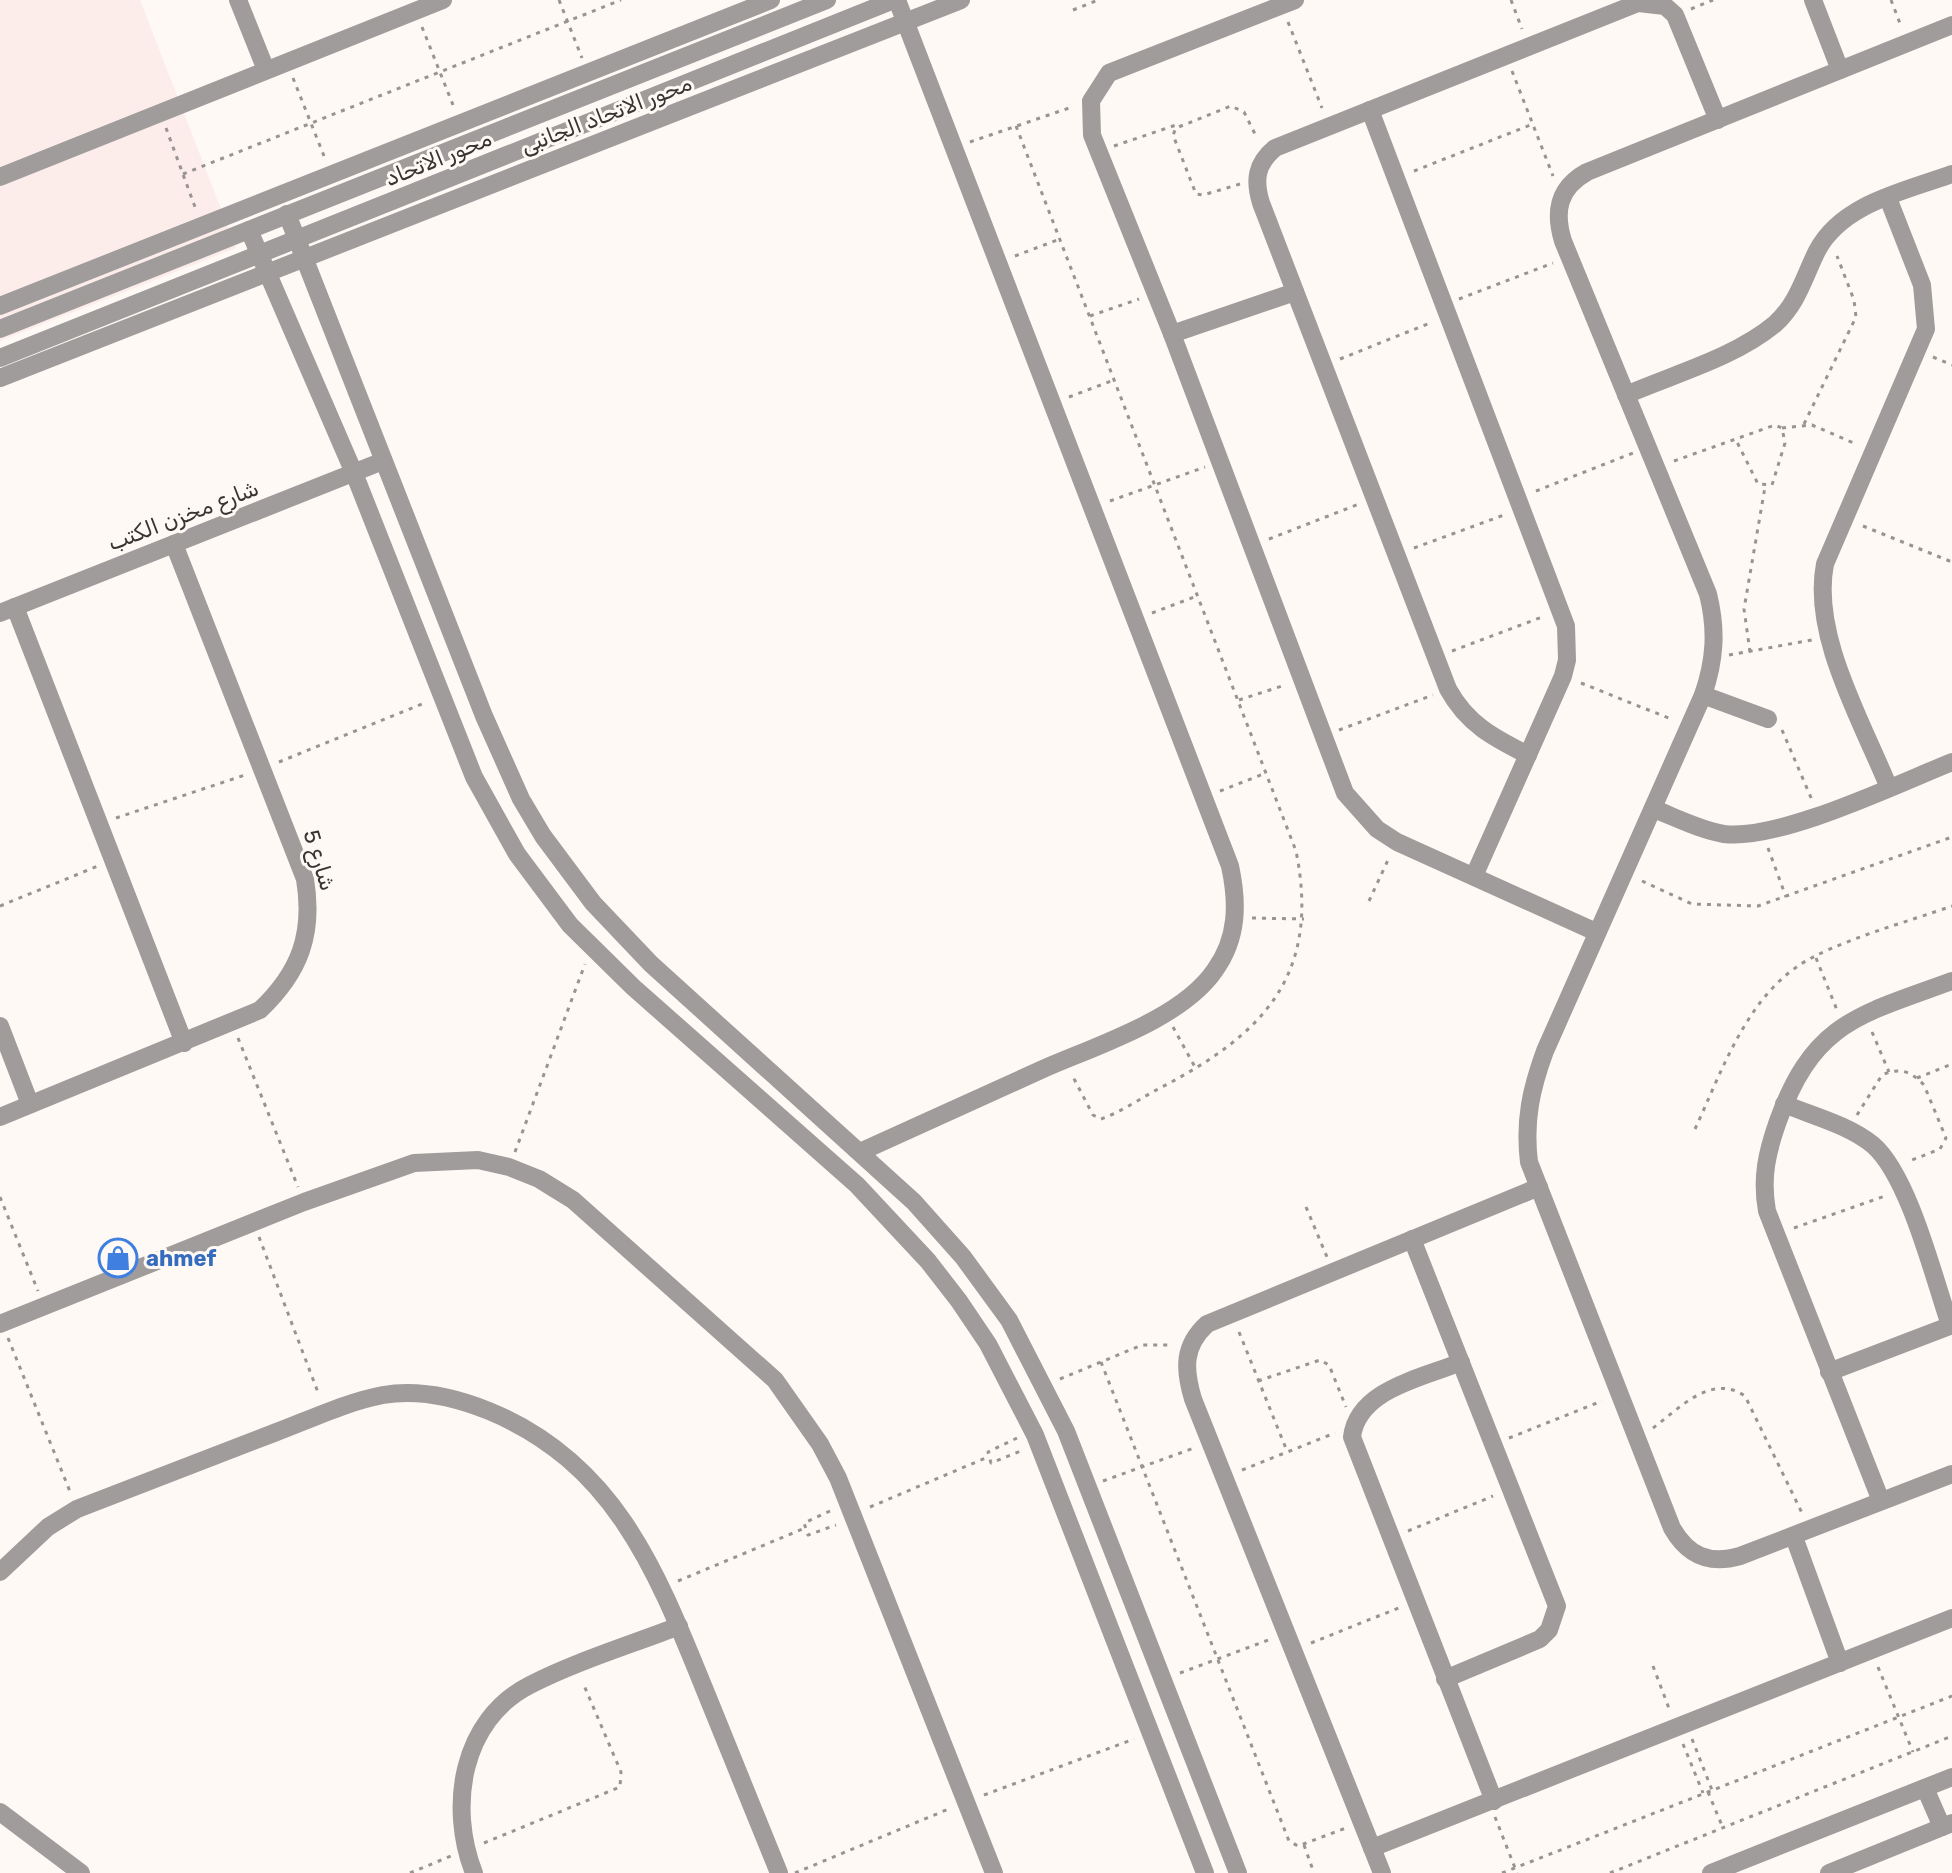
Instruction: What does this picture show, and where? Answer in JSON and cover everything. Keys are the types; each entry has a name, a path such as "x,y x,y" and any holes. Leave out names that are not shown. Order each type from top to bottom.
{"street":[{"path":"238,0 266,70"},
{"path":"0,177 443,0"},
{"name":"محور الاتحاد الجانبى","path":"0,306 771,0"},
{"name":"محور الاتحاد","path":"0,329 827,0"},
{"path":"860,1152 1165,1013 1214,972 1228,948 1236,917 1236,893 1230,866 896,0"},
{"name":"محور الاتحاد","path":"0,358 260,255 300,250 896,0"},
{"name":"محور الاتحاد الجانبى","path":"0,378 269,273 300,250 961,0"},
{"path":"1813,0 1840,70"},
{"path":"1288,3 1124,64 1109,73 1091,101 1089,118 1099,151 1172,334 1321,737 1345,793 1377,829 1397,842 1596,932"},
{"path":"1528,755 1484,732 1469,720 1448,689 1261,203 1256,179 1265,156 1275,148 1638,3 1665,6 1675,15 1718,120"},
{"path":"1952,25 1587,172 1576,178 1561,197 1558,225 1708,594 1713,615 1714,658 1690,726 1545,1051 1528,1105 1529,1162 1672,1528 1692,1553 1724,1561 1802,1534 1952,1474"},
{"path":"1370,110 1561,609 1568,643 1563,676 1474,876"},
{"path":"1626,395 1734,348 1776,323 1797,298 1829,234 1861,208 1952,174"},
{"path":"1888,198 1926,299 1926,329 1825,564 1820,604 1828,637 1889,788"},
{"path":"287,214 501,760 543,836 593,903 651,964 914,1202 963,1257 1009,1320 1045,1386 1088,1486 1238,1873"},
{"path":"249,230 354,473 474,777 517,854 542,891 591,947 812,1144 893,1222 959,1301 994,1355 1035,1437 1205,1873"},
{"path":"1172,334 1295,292"},
{"name":"شارع مخزن الكتب","path":"7,610 383,461"},
{"name":"شارع 5","path":"0,1117 260,1010 281,990 297,965 307,938 310,908 305,879 174,544"},
{"path":"7,610 113,860 184,1043"},
{"path":"1703,695 1768,719"},
{"path":"1654,809 1725,834 1763,833 1952,762"},
{"path":"1881,1501 1775,1234 1767,1211 1763,1174 1784,1104 1804,1062 1844,1025 1952,981"},
{"path":"0,1026 30,1104"},
{"path":"1784,1104 1850,1130 1874,1146 1892,1168 1951,1325 1829,1372"},
{"path":"1,1324 304,1202 414,1163 478,1160 509,1167 539,1179 573,1200 775,1380 820,1444 852,1512 994,1873"},
{"path":"1382,1873 1210,1442 1188,1382 1188,1351 1207,1324 1539,1187"},
{"path":"1412,1239 1554,1594 1554,1619 1540,1639 1445,1679"},
{"path":"1461,1362 1372,1399 1357,1416 1353,1426 1353,1447 1492,1802"},
{"path":"0,1572 48,1527 77,1509 326,1413 383,1395 417,1394 475,1405 507,1418 564,1456 613,1505 636,1536 664,1588 779,1873"},
{"path":"1802,1534 1840,1663"},
{"path":"1372,1848 1952,1618"},
{"path":"474,1873 465,1851 462,1781 478,1736 509,1699 528,1686 679,1626"},
{"path":"1711,1873 1952,1777"},
{"path":"1829,1873 1947,1825 1925,1788"},
{"path":"0,1812 81,1873"}],"path":[{"path":"559,0 588,72"},
{"path":"183,174 621,0"},
{"path":"1073,10 1098,0"},
{"path":"1511,0 1529,47"},
{"path":"1675,15 1713,0"},
{"path":"1891,0 1907,43"},
{"path":"1288,3 1330,126"},
{"path":"415,11 461,123"},
{"path":"1507,56 1561,197"},
{"path":"286,62 331,175"},
{"path":"954,147 1091,101"},
{"path":"1099,151 1231,106 1238,108 1265,156"},
{"path":"160,112 202,226"},
{"path":"1180,124 1173,135 1196,194 1203,195 1256,179"},
{"path":"1396,179 1533,124"},
{"path":"1804,424 1856,317 1854,300 1829,234"},
{"path":"998,262 1060,239"},
{"path":"1323,366 1570,257"},
{"path":"1090,316 1156,293"},
{"path":"1919,351 1952,365"},
{"path":"1053,404 1114,380"},
{"path":"1656,468 1775,425 1782,428 1804,424 1874,452"},
{"path":"1765,487 1772,485 1778,473 1785,443 1782,428"},
{"path":"1735,438 1754,478 1765,487"},
{"path":"1395,555 1648,448"},
{"path":"1093,508 1220,462"},
{"path":"1750,652 1744,609 1765,487"},
{"path":"1250,546 1374,499"},
{"path":"1844,519 1952,562"},
{"path":"1136,619 1197,596"},
{"path":"1435,658 1561,609"},
{"path":"1714,658 1828,637"},
{"path":"1563,676 1690,726"},
{"path":"1238,700 1300,680"},
{"path":"1321,737 1448,689"},
{"path":"1768,719 1788,739 1817,814"},
{"path":"1204,797 1266,773"},
{"path":"1763,833 1786,899"},
{"path":"1624,873 1692,904 1714,908 1758,906 1786,899 1952,837"},
{"path":"1369,901 1397,842"},
{"path":"0,906 113,860"},
{"path":"1695,1129 1757,1007 1789,973 1815,957 1952,906"},
{"path":"1236,917 1304,919"},
{"path":"509,1167 591,947"},
{"path":"1815,957 1844,1025"},
{"path":"1165,1013 1196,1069"},
{"path":"1865,1014 1889,1072"},
{"path":"232,1022 304,1202"},
{"path":"1917,1078 1952,1064"},
{"path":"1850,1130 1876,1081 1889,1072 1902,1071 1917,1078 1929,1097 1946,1138 1945,1144 1940,1149 1892,1168"},
{"path":"1775,1234 1902,1190"},
{"path":"0,1197 44,1306"},
{"path":"1306,1207 1333,1271"},
{"path":"254,1222 326,1413"},
{"path":"1232,1313 1287,1451"},
{"path":"1,1324 77,1509"},
{"path":"1045,1386 1153,1343 1188,1351"},
{"path":"1224,1477 1353,1426 1325,1362 1315,1360 1258,1381"},
{"path":"1101,1362 1289,1841 1293,1845 1304,1845 1361,1822"},
{"path":"1637,1439 1700,1393 1711,1388 1735,1389 1745,1396 1802,1534"},
{"path":"1494,1444 1620,1393"},
{"path":"1035,1437 992,1464 988,1457 988,1452 1035,1437"},
{"path":"1088,1486 1210,1442"},
{"path":"805,1528 812,1535 852,1512 988,1457"},
{"path":"1389,1538 1512,1488"},
{"path":"805,1528 806,1521 852,1512"},
{"path":"664,1588 805,1528"},
{"path":"1162,1680 1218,1659 1289,1642 1414,1601"},
{"path":"1872,1650 1913,1752"},
{"path":"410,1873 620,1787 621,1772 576,1667"},
{"path":"1502,1873 1952,1696"},
{"path":"1686,1724 1723,1828"},
{"path":"1610,1873 1952,1736"},
{"path":"1492,1802 1516,1870"},
{"path":"1304,1845 1314,1873"}],"shaded area":[{"path":"0,0 140,0 236,248 0,341"}],"place":[{"name":"ahmef","path":"118,1258"}]}
